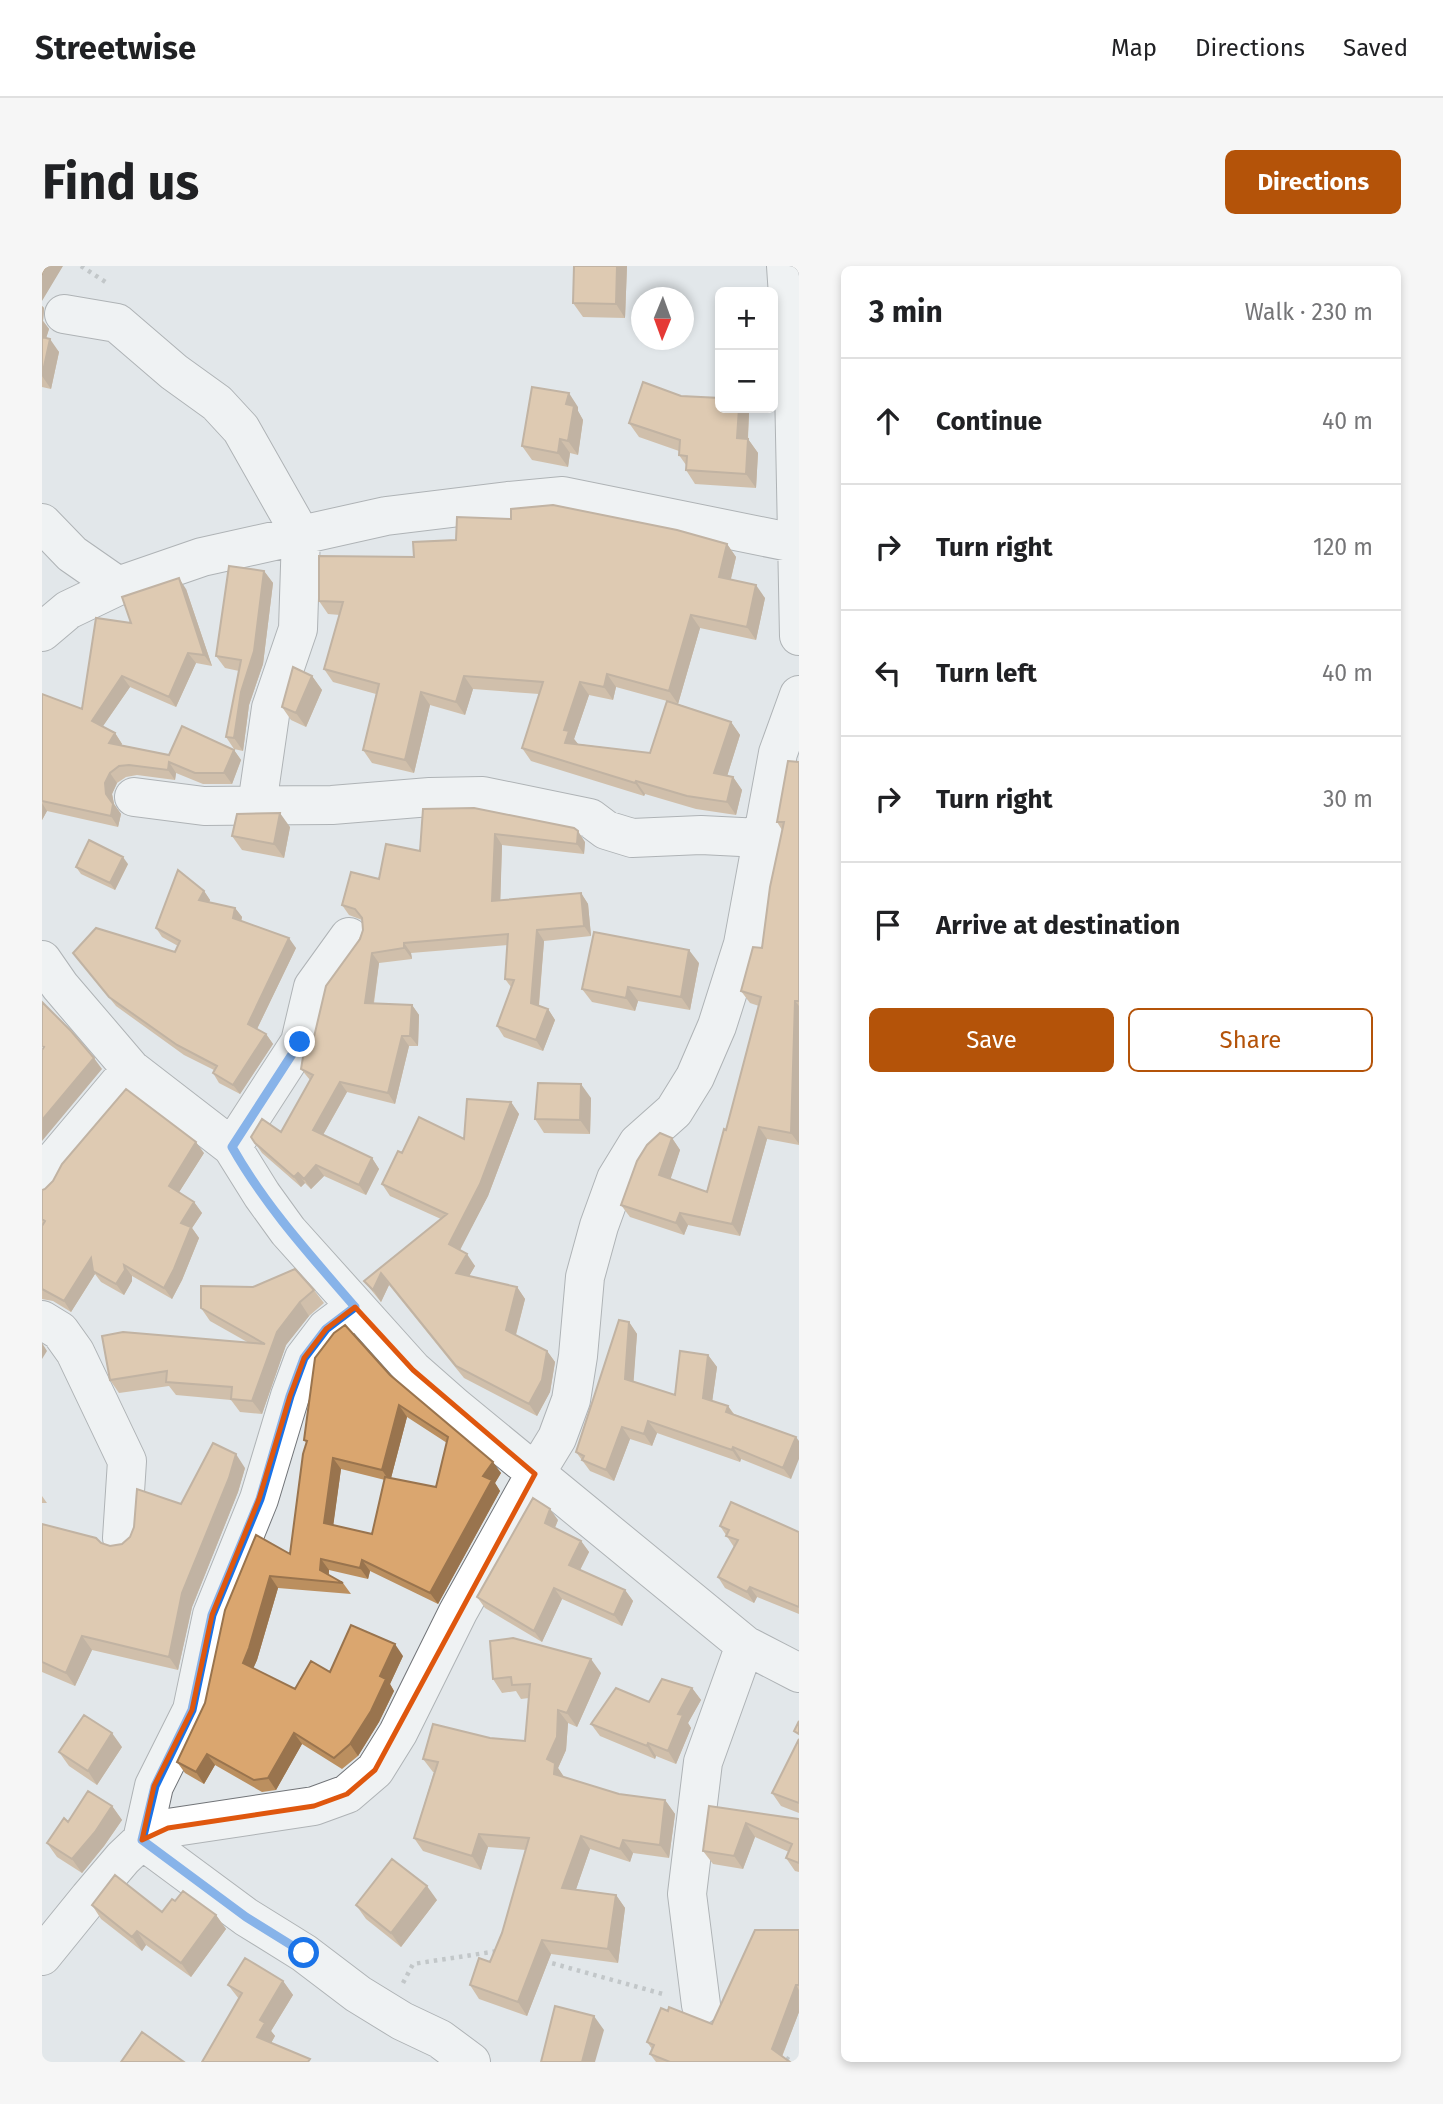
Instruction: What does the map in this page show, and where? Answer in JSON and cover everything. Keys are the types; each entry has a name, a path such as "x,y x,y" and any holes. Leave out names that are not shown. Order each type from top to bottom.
{"street":[{"path":"786,266 794,385 799,636"},
{"path":"64,314 117,323 174,372 217,403 241,429 301,535 298,629 271,708 257,806"},
{"path":"42,632 68,610 118,586 202,557 386,516 563,496 798,544"},
{"path":"42,523 72,554 118,586"},
{"path":"42,1956 97,1888 142,1840 168,1828 314,1806 347,1794 375,1770 398,1733 458,1612 557,1438 571,1400 585,1278 599,1226 616,1180 638,1143 674,1111 695,1077 717,1026 743,944 778,753 799,695"},
{"path":"134,797 204,806 257,806 332,805 430,797 483,796 590,818 606,830 632,838 701,835 761,838"},
{"path":"232,1147 300,1042 313,987 349,937"},
{"path":"42,960 60,986 131,1069 232,1147 288,1231 414,1370 535,1474 745,1645 799,1673"},
{"path":"42,1181 52,1163 131,1069"},
{"path":"142,1840 155,1786 192,1710 212,1615 260,1499 304,1358 326,1329 355,1307"},
{"path":"42,1320 60,1331 75,1352 127,1461 122,1538"},
{"path":"701,2005 687,1894 703,1762 745,1645"},
{"path":"142,1840 246,1917 304,1953 358,1994 440,2039 471,2062"}],"path":[{"path":"386,2011 413,1965 501,1950"},
{"path":"542,1961 701,2005"},
{"path":"770,2047 792,2062"}],"highlighted area":[{"path":"355,1307 413,1370 535,1474 375,1770 347,1794 314,1806 168,1828 142,1840 154,1786 192,1710 212,1615 259,1499 290,1396 304,1358 326,1329"}],"building":[{"path":"574,266 617,266 616,304 573,303"},
{"path":"42,337 50,339 42,376"},
{"path":"643,382 681,396 715,398 715,413 739,413 737,438 748,439 746,474 686,470 687,456 679,455 680,440 629,423"},
{"path":"532,387 569,393 566,404 574,406 568,441 560,439 558,453 522,446"},
{"path":"553,505 677,530 727,544 719,577 756,585 747,627 691,615 669,691 607,674 604,687 580,682 564,730 569,731 565,743 650,753 667,701 731,722 714,773 733,777 727,802 687,796 636,781 635,783 522,748 543,682 464,676 456,702 421,692 405,760 363,750 379,684 324,669 343,602 319,601 319,556 414,557 413,542 456,540 457,517 511,519 511,509"},
{"path":"229,566 264,571 254,651 241,692 234,738 226,737 241,660 216,656"},
{"path":"179,578 204,655 188,653 169,697 122,676 92,721 115,733 109,743 169,755 182,726 234,750 224,773 195,773 169,762 168,770 119,766 110,773 105,783 106,794 113,804 111,816 42,801 42,694 82,709 96,618 131,623 122,597"},
{"path":"293,667 312,676 296,713 282,707"},
{"path":"788,761 799,762 799,1001 795,1001 791,1133 759,1127 732,1224 680,1213 676,1223 621,1205 637,1161 647,1145 660,1133 672,1138 659,1175 707,1192 761,997 741,991 753,947 762,948 770,887 784,822 777,822"},
{"path":"474,808 578,831 577,844 495,834 492,901 581,893 584,926 537,930 531,1003 548,1009 536,1040 497,1026 514,980 505,979 508,934 404,943 404,948 372,953 365,1003 412,1005 410,1036 402,1036 388,1093 340,1082 313,1130 372,1158 359,1185 316,1165 304,1179 298,1173 294,1177 251,1137 262,1119 281,1132 313,1075 301,1069 303,1057 314,1037 326,986 360,939 363,930 362,918 355,909 342,905 351,872 379,879 386,844 420,851 423,809"},
{"path":"280,813 274,844 232,836 237,814"},
{"path":"89,840 123,857 110,883 76,867"},
{"path":"178,870 204,891 199,900 235,908 233,918 289,938 248,1024 266,1034 233,1085 213,1073 217,1066 177,1045 109,997 73,953 96,928 175,952 180,941 156,928"},
{"path":"594,932 689,950 681,997 628,987 626,998 582,989"},
{"path":"42,1002 94,1058 42,1120 44,1047"},
{"path":"538,1083 581,1084 580,1120 535,1119"},
{"path":"126,1089 196,1142 169,1186 194,1202 181,1223 191,1227 164,1288 124,1265 125,1270 116,1284 93,1271 91,1258 64,1301 42,1289 42,1226 45,1221 42,1219 42,1190 53,1181 62,1164"},
{"path":"467,1099 511,1102 480,1184 449,1244 467,1254 456,1273 517,1287 506,1330 547,1351 542,1380 529,1404 456,1366 381,1273 373,1290 364,1281 447,1214 382,1184 398,1151 402,1153 419,1117 464,1139"},
{"path":"295,1269 314,1290 300,1302 277,1332 252,1401 231,1399 232,1387 166,1382 167,1371 110,1380 102,1336 123,1332 265,1344 201,1308 201,1286 253,1287"},
{"path":"619,1320 629,1322 625,1379 675,1395 680,1351 708,1355 703,1398 728,1406 726,1412 796,1437 783,1468 733,1447 732,1450 648,1421 644,1434 622,1427 606,1470 582,1460 584,1456 576,1452"},
{"path":"345,1325 390,1375 493,1462 483,1476 492,1480 430,1593 362,1560 360,1568 321,1559 320,1570 343,1583 270,1576 243,1663 295,1689 311,1661 330,1672 351,1625 395,1644 380,1676 386,1679 371,1711 350,1744 334,1758 294,1733 268,1778 254,1780 207,1754 196,1772 177,1762 205,1703 225,1610 256,1535 290,1554 307,1441 304,1440 315,1358 334,1333","holes":["399,1405 448,1437 436,1487 385,1477 372,1534 324,1523 333,1458 382,1470"]},
{"path":"213,1443 236,1454 229,1478 182,1593 169,1657 82,1636 66,1673 42,1662 42,1524 96,1538 110,1546 122,1544 130,1537 134,1527 137,1489 181,1504"},
{"path":"533,1498 550,1509 545,1523 581,1541 569,1565 625,1590 614,1615 554,1588 534,1631 477,1597"},
{"path":"731,1502 799,1532 799,1607 750,1587 747,1592 718,1577 738,1540 726,1536 729,1530 720,1526"},
{"path":"513,1638 591,1659 567,1713 558,1710 557,1737 547,1759 555,1763 554,1774 619,1794 665,1800 660,1845 623,1840 620,1849 581,1836 562,1888 616,1895 608,1949 542,1940 518,2002 470,1985 479,1958 490,1962 502,1933 529,1838 479,1834 472,1856 414,1838 438,1762 423,1759 433,1724 490,1738 525,1741 530,1684 512,1685 511,1677 493,1679 490,1641"},
{"path":"662,1679 692,1688 678,1714 683,1715 668,1751 648,1743 647,1746 591,1724 616,1688 649,1702"},
{"path":"84,1715 112,1733 88,1771 59,1752"},
{"path":"799,1721 799,1734 794,1731"},
{"path":"799,1739 799,1803 772,1793"},
{"path":"88,1791 112,1806 72,1859 47,1843 64,1818 68,1822"},
{"path":"709,1806 799,1819 799,1863 786,1858 792,1844 746,1823 734,1856 703,1851"},
{"path":"392,1859 427,1886 391,1933 356,1905"},
{"path":"115,1875 162,1912 172,1899 175,1901 183,1891 216,1915 181,1963 137,1931 132,1937 92,1905"},
{"path":"755,1930 799,1930 799,1985 796,1985 772,2049 790,2062 670,2062 650,2054 654,2045 647,2042 661,2008 668,2011 669,2007 712,2024"},
{"path":"245,1958 283,1981 260,2020 265,2023 257,2037 310,2059 308,2062 202,2062 242,1993 228,1985"},
{"path":"555,2006 594,2016 582,2062 541,2062"},
{"path":"142,2032 184,2062 121,2062"}],"route":[{"path":"300,1042 232,1147 288,1231 355,1307 326,1329 304,1358 260,1499 212,1615 192,1710 155,1786 142,1840 246,1917 304,1953"}]}
